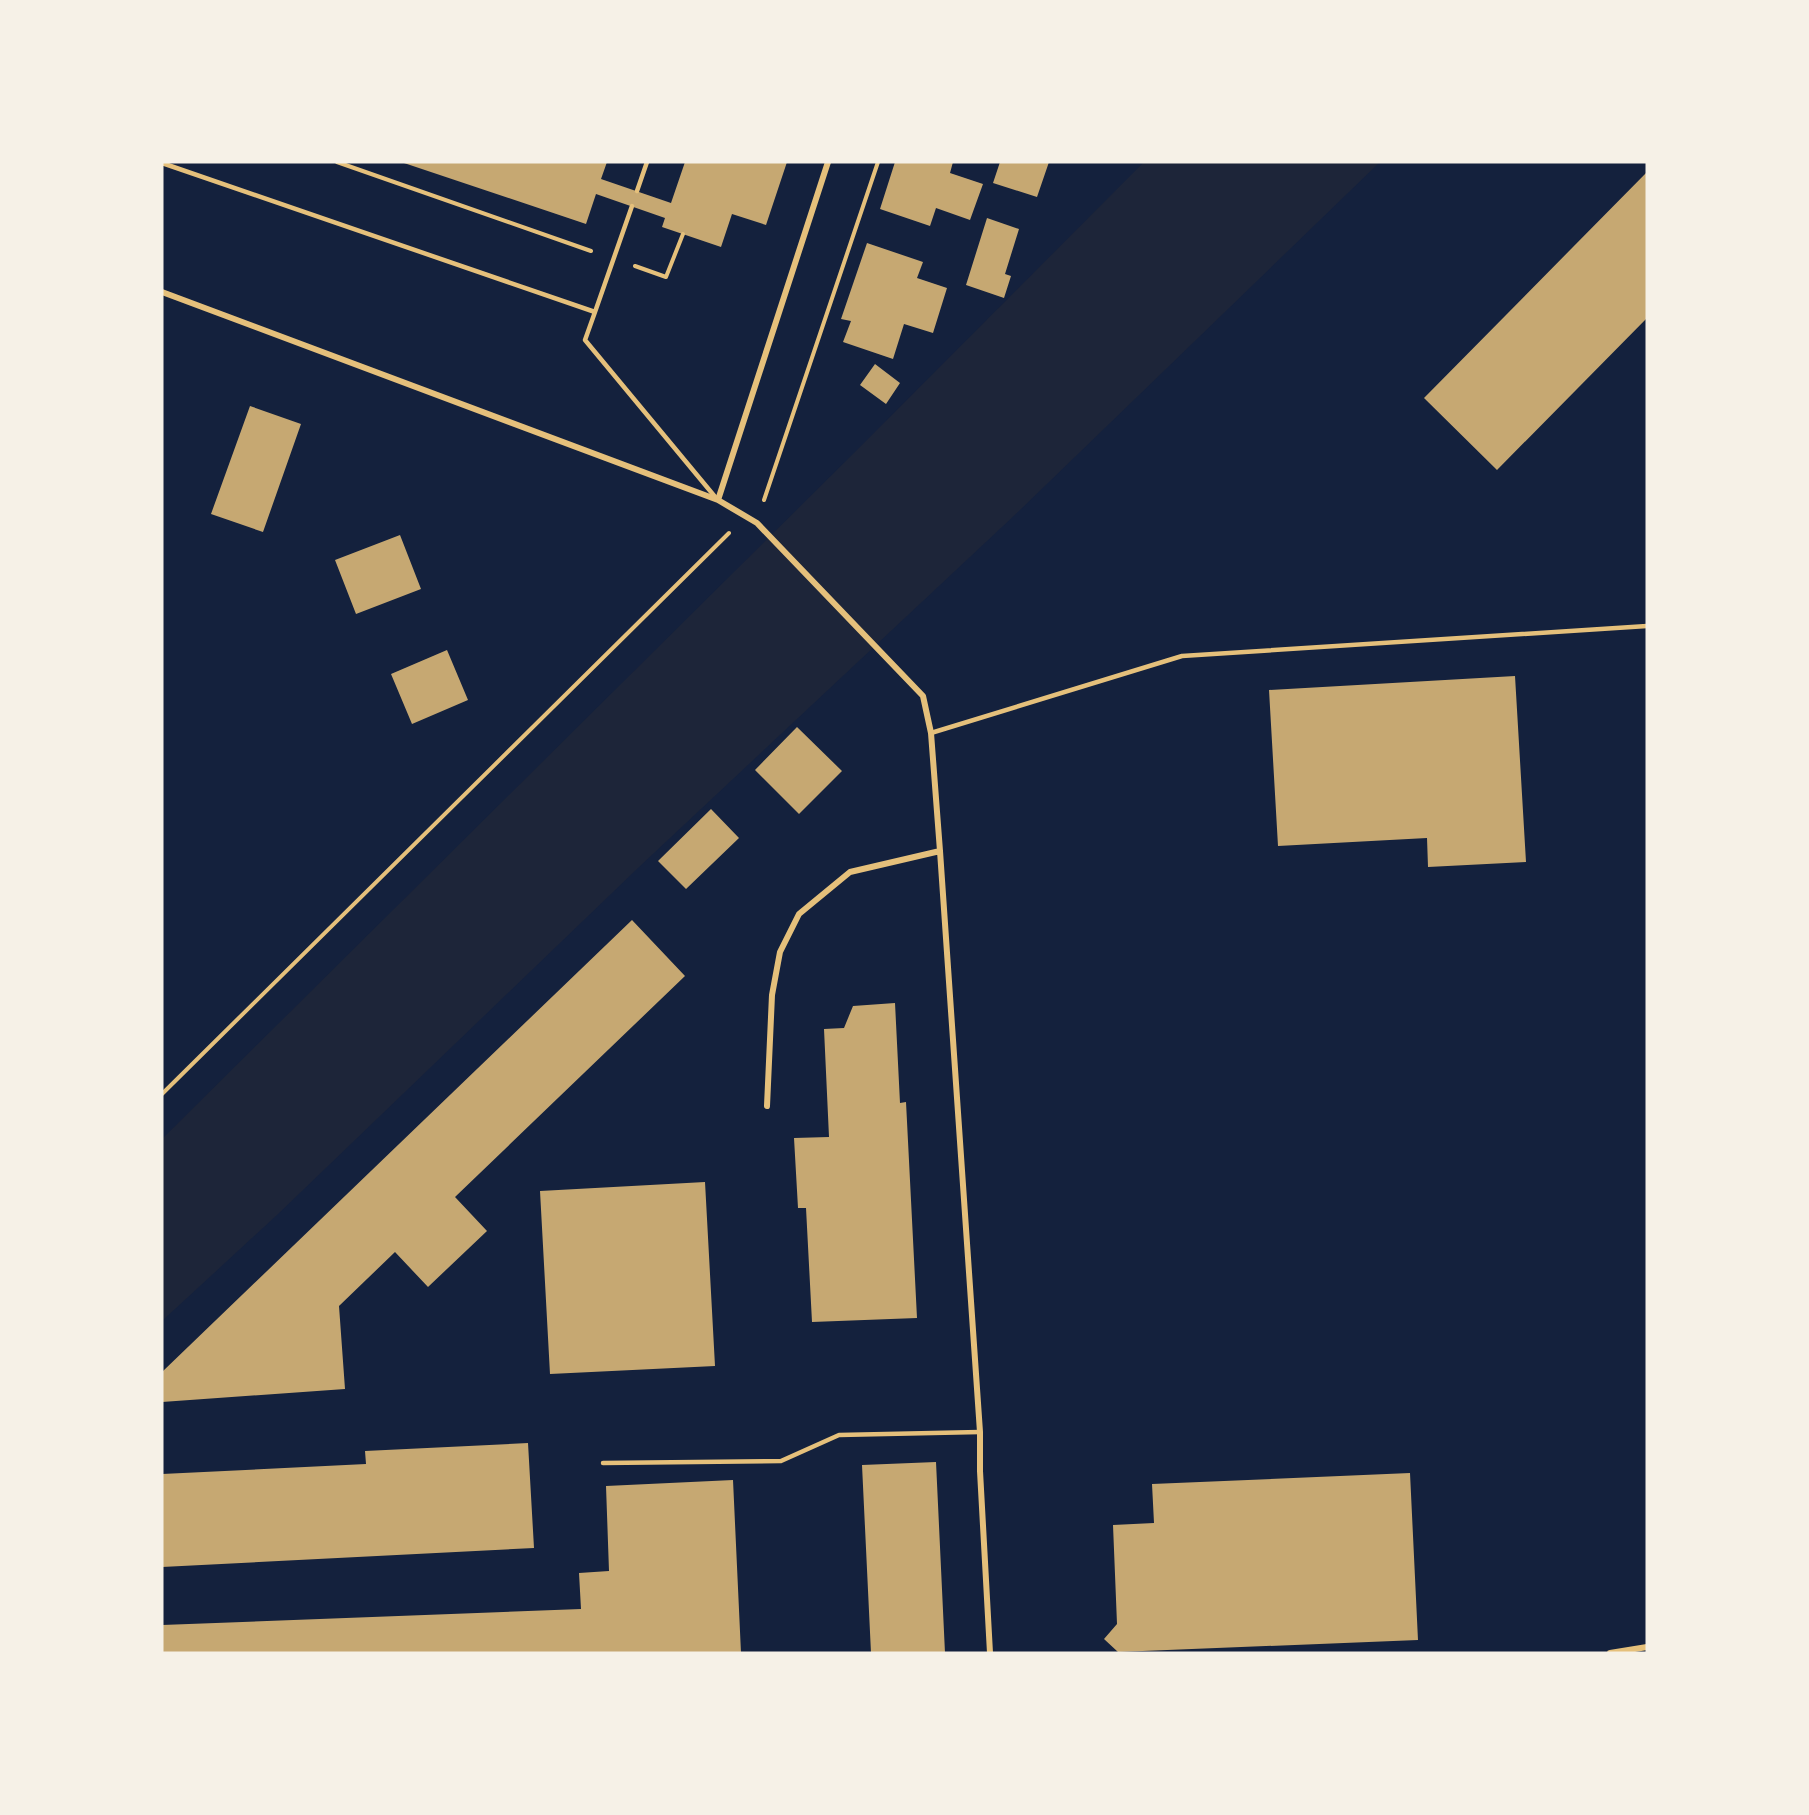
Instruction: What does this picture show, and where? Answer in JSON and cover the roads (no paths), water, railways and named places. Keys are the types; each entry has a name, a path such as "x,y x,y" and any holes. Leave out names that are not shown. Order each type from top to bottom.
{"street":[{"path":"718,500 828,162"},
{"path":"162,292 718,500 757,523 923,696 931,734 940,851 980,1432 990,1653"},
{"path":"768,1106 772,995 780,952 799,914 850,872 940,851"},
{"path":"1610,1653 1647,1647"}],"lane":[{"path":"637,191 647,162"},
{"path":"162,163 595,312"},
{"path":"632,206 585,340 718,500"},
{"path":"931,734 1182,656 1647,626"},
{"path":"603,1463 781,1461 839,1435 980,1432"}]}
